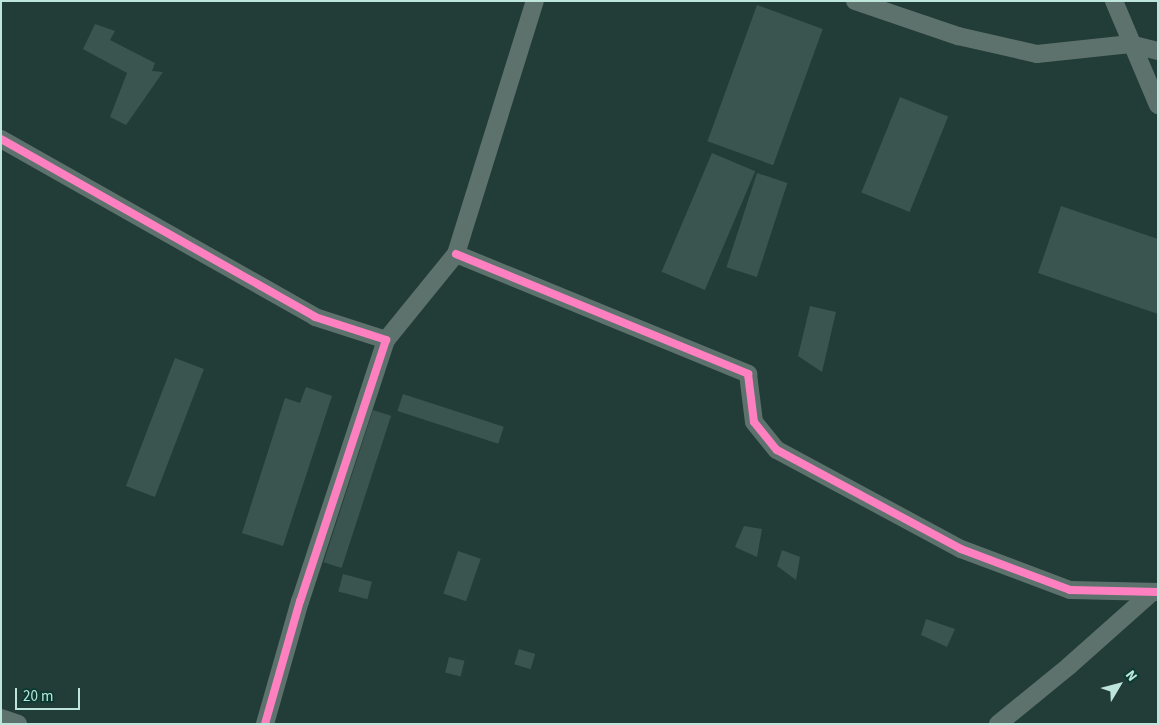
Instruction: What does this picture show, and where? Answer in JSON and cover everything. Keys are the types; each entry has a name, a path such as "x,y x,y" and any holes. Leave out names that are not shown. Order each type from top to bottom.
{"street":[{"path":"266,724 300,601 386,340 456,254 535,1"},
{"path":"855,1 958,36 1037,54 1130,44 1158,51"},
{"path":"1114,1 1130,44 1158,104"},
{"path":"1,139 315,317 386,340"},
{"path":"456,254 748,374 754,422 777,450 961,549 1070,590 1154,593"},
{"path":"998,724 1154,593"},
{"path":"1,718 18,724"}],"building":[{"path":"757,5 823,29 773,165 707,141"},
{"path":"95,24 115,31 110,40 155,63 152,71 163,72 126,125 110,117 127,73 83,49"},
{"path":"900,97 948,116 910,212 861,192"},
{"path":"712,153 755,171 705,290 662,272"},
{"path":"757,173 787,183 757,277 726,267"},
{"path":"1061,206 1158,239 1158,314 1038,273"},
{"path":"810,306 836,312 822,372 798,356"},
{"path":"175,358 204,369 155,497 126,486"},
{"path":"306,387 332,396 283,546 242,533 285,398 300,403"},
{"path":"403,394 504,427 498,444 397,411"},
{"path":"373,410 391,416 342,568 324,562"},
{"path":"744,526 762,529 757,557 735,547"},
{"path":"782,550 800,557 796,580 777,566"},
{"path":"458,551 481,559 466,601 443,594"},
{"path":"343,574 372,582 367,599 338,591"},
{"path":"926,619 955,629 947,647 921,635"},
{"path":"519,649 535,654 531,669 514,664"},
{"path":"449,657 465,661 461,676 445,673"}],"cycle path":[{"path":"1,139 315,317 386,340 300,601 265,724"},
{"path":"456,254 748,374 754,422 777,450 961,549 1070,590 1158,592"}]}
